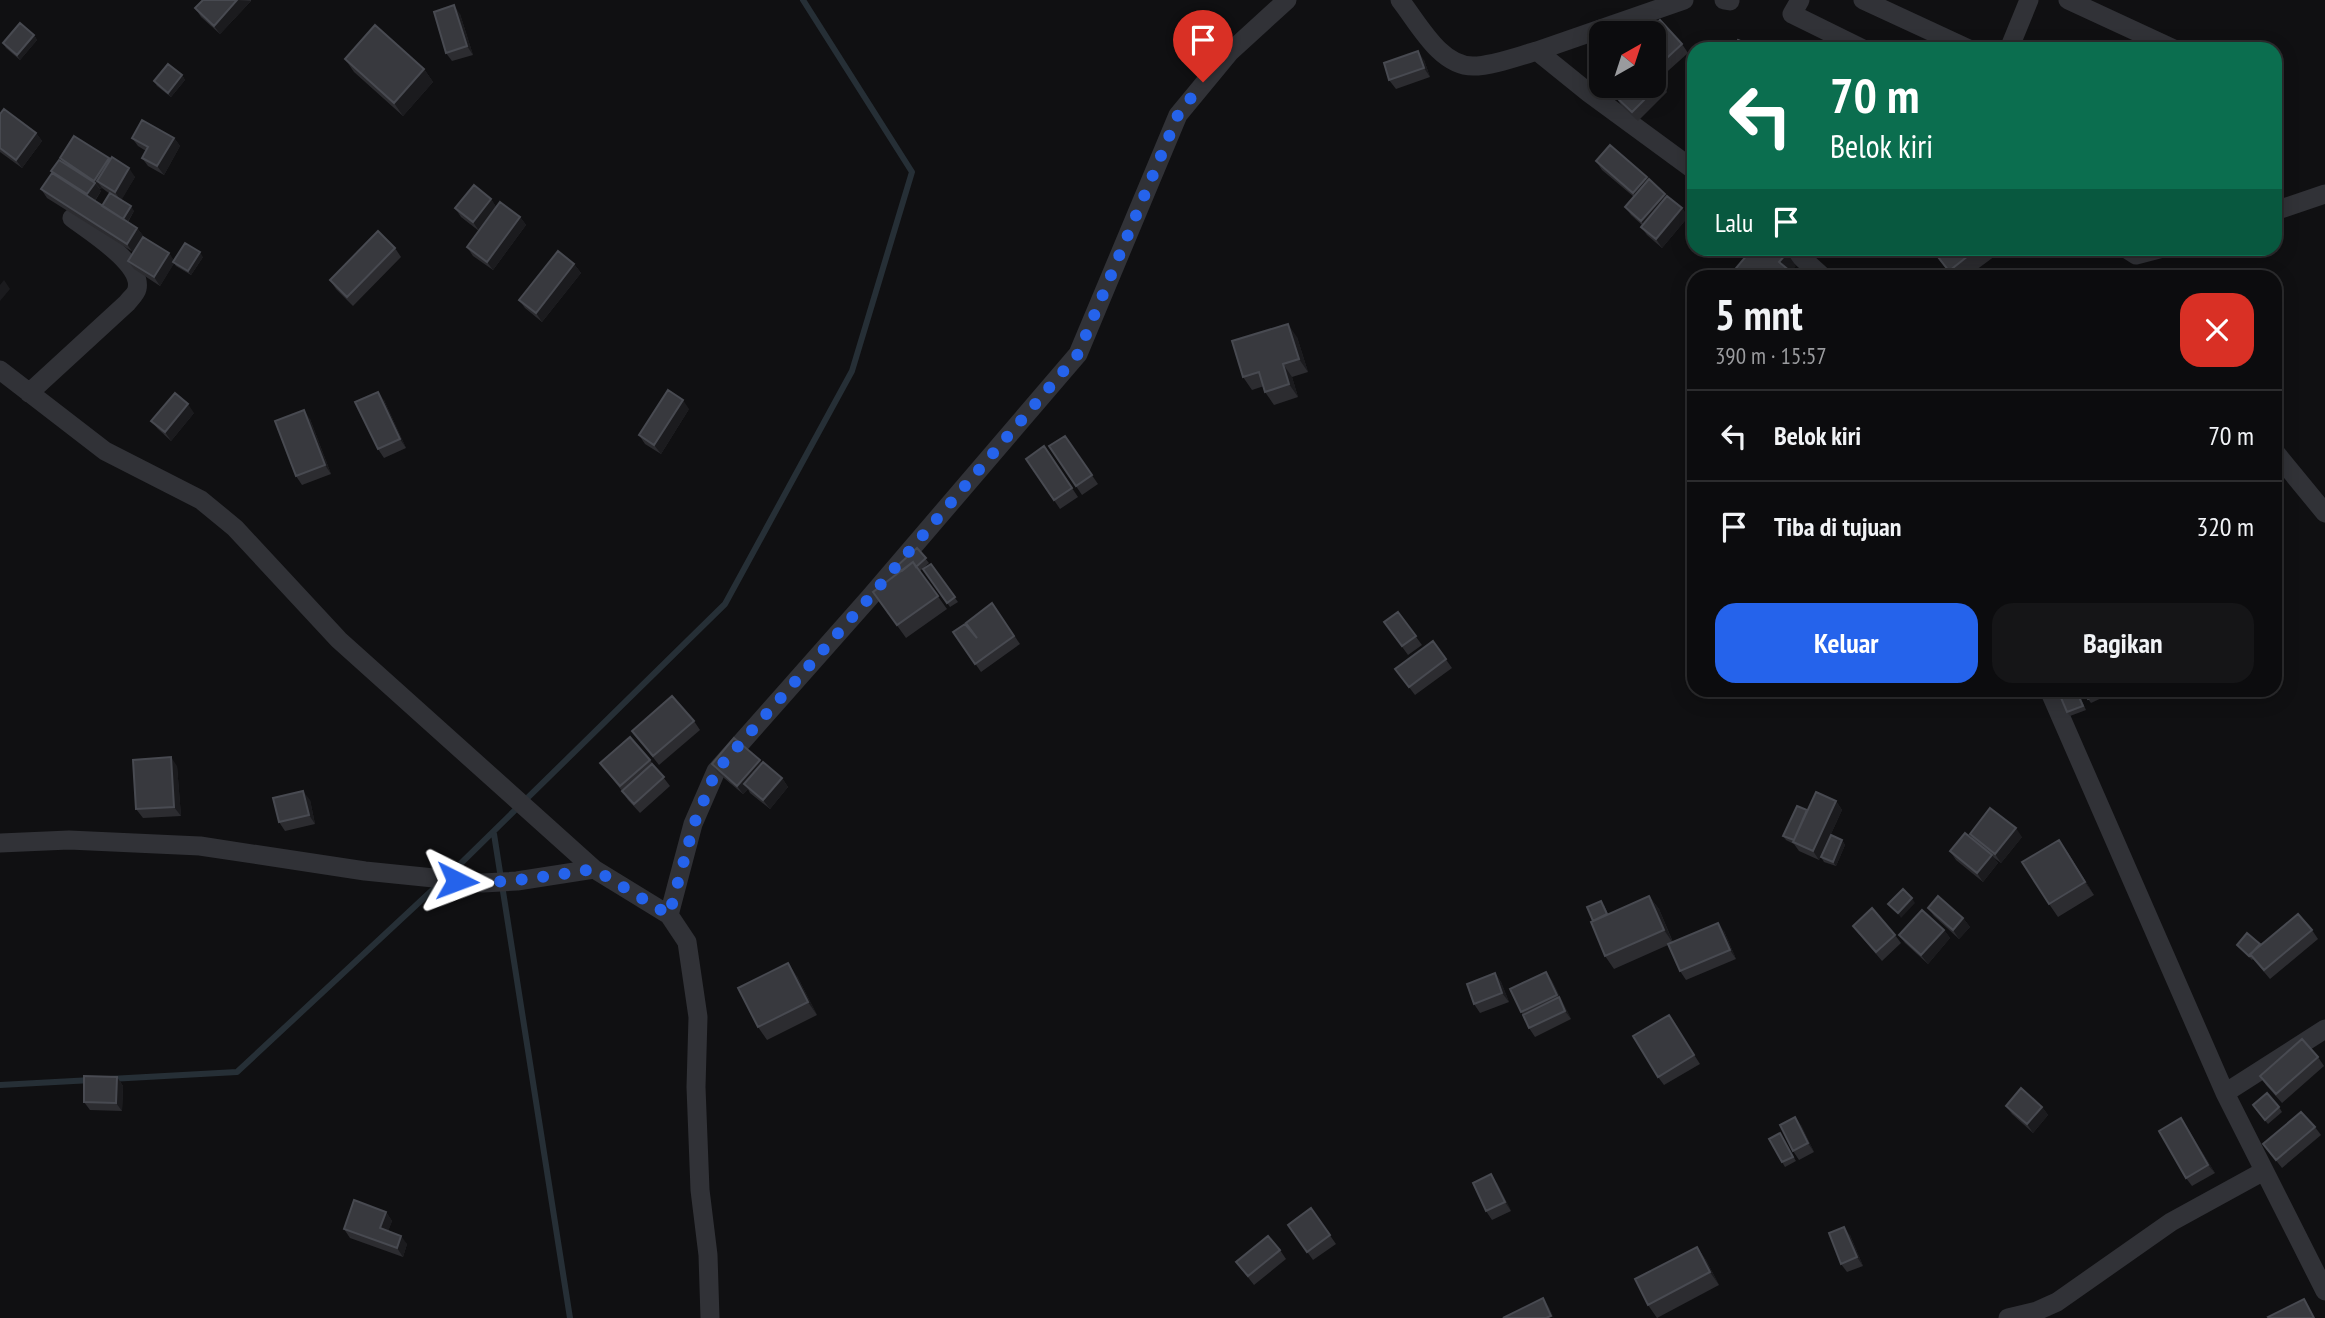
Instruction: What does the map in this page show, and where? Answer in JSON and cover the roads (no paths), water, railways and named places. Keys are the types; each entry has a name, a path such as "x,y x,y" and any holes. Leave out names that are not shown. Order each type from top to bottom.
{"street":[{"path":"669,915 694,824 716,771 870,597 1078,354 1178,115 1230,52 1287,0"},
{"path":"1400,0 1441,53 1455,63 1475,66 1537,51 1684,0"},
{"path":"1724,0 1730,1"},
{"path":"1800,0 1792,14 1849,42"},
{"path":"1863,0 1954,42"},
{"path":"2012,42 2029,0"},
{"path":"2068,0 2159,42"},
{"path":"1537,51 1687,165"},
{"path":"2282,209 2325,194"},
{"path":"29,393 127,303 137,290 136,278 127,263 115,250 72,218"},
{"path":"1800,256 1815,270"},
{"path":"0,370 105,451 201,500 235,528 339,640 594,869 669,915 687,942 697,1006 696,1087 700,1190 708,1255 710,1318"},
{"path":"2282,461 2325,513"},
{"path":"2052,697 2225,1093 2325,1291"},
{"path":"0,843 69,840 200,846 365,872 496,883 594,869"},
{"path":"2225,1093 2325,1029"},
{"path":"2008,1318 2037,1311 2057,1302 2171,1222 2264,1171"}],"waterway":[{"path":"449,875 725,604 852,371 912,172 803,0"},
{"path":"494,834 570,1318"},
{"path":"110,1079 237,1072 441,882"},
{"path":"0,1085 92,1080"}]}
